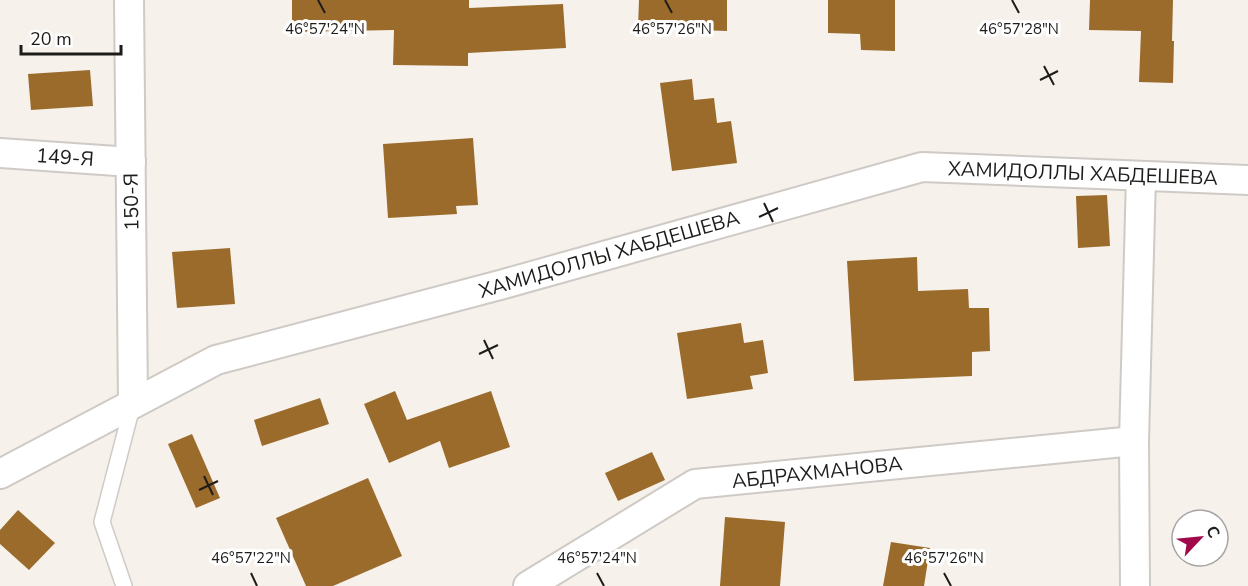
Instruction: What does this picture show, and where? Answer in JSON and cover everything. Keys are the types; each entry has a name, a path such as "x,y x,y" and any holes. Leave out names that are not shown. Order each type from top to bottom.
{"street":[{"name":"150-Я","path":"129,0 133,404"},
{"name":"149-Я","path":"0,153 131,162"},
{"name":"ХАМИДОЛЛЫ ХАБДЕШЕВА","path":"0,474 216,360 500,285 922,167 1248,180"},
{"path":"1135,586 1134,441 1141,176"},
{"name":"АБДРАХМАНОВА","path":"528,586 695,484 1134,441"}],"lane":[{"path":"124,586 102,522 133,404"}],"building":[{"path":"292,0 469,0 469,8 563,4 566,48 468,53 468,66 393,65 394,30 292,32"},
{"path":"639,0 727,0 727,31 638,28"},
{"path":"828,0 895,0 895,51 861,50 860,34 828,33"},
{"path":"1090,0 1173,0 1173,83 1139,82 1141,31 1089,30"},
{"path":"90,70 93,106 31,110 28,74"},
{"path":"692,79 694,100 714,98 717,123 731,121 737,163 672,171 660,83"},
{"path":"473,138 478,205 456,206 457,214 388,218 383,144"},
{"path":"1107,195 1110,246 1078,248 1076,196"},
{"path":"230,248 235,304 177,308 172,252"},
{"path":"917,257 918,291 968,289 969,308 989,308 990,351 972,352 972,376 854,381 847,261"},
{"path":"741,323 744,343 763,340 768,373 750,376 753,389 687,399 677,333"},
{"path":"395,391 407,420 491,391 510,447 449,468 440,441 389,463 364,404"},
{"path":"320,398 329,424 262,446 254,420"},
{"path":"192,434 220,498 196,508 168,444"},
{"path":"652,452 665,480 618,501 605,473"},
{"path":"368,478 402,556 333,586 306,586 276,518"},
{"path":"18,510 55,543 29,570 0,544 0,530"},
{"path":"725,517 785,522 780,586 720,586"},
{"path":"891,542 930,548 924,586 883,586"}]}
